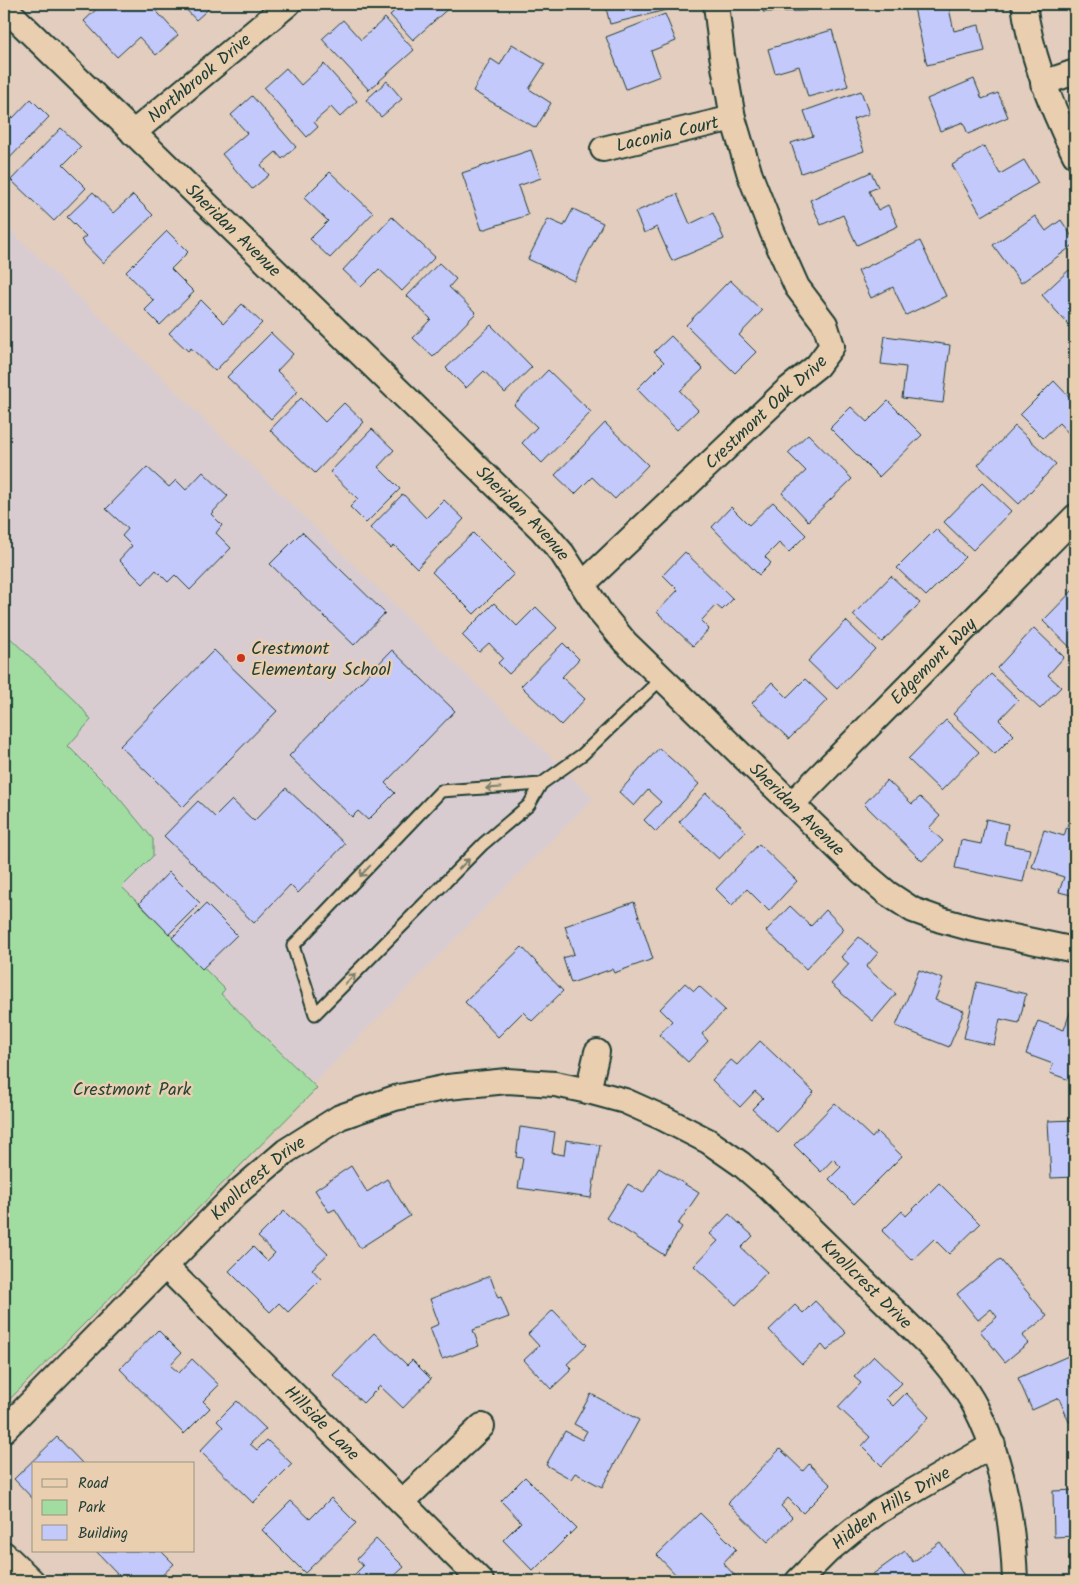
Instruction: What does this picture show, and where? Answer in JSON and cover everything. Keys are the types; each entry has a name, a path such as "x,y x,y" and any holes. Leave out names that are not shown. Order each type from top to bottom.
{"street":[{"name":"Northbrook Drive","path":"133,133 288,4"},
{"name":"Crestmont Oak Drive","path":"583,584 787,390 817,366 832,346 825,324 797,287 750,175 733,118 722,55 716,4"},
{"path":"1024,4 1043,83 1075,155"},
{"name":"Sheridan Avenue","path":"4,7 542,530 562,553 601,613 625,642 861,871 887,893 913,910 970,928 1075,950"},
{"path":"1043,83 1075,72"},
{"name":"Laconia Court","path":"603,149 733,118"},
{"name":"Edgemont Way","path":"792,804 1075,517"},
{"path":"588,1091 597,1052"},
{"name":"Knollcrest Drive","path":"4,1430 237,1193 286,1151 340,1117 395,1098 448,1087 506,1081 555,1084 626,1101 708,1141 741,1164 770,1189 932,1348 953,1371 975,1406 993,1445 1011,1528 1014,1581"},
{"name":"Hillside Lane","path":"165,1266 481,1581"},
{"path":"402,1502 482,1426"},
{"name":"Hidden Hills Drive","path":"798,1581 828,1551 873,1516 993,1445"},
{"path":"4,1554 32,1581"}],"lane":[{"path":"542,784 441,791 293,946 315,1014 483,844 529,805 542,784 583,754 662,678"}],"shaded area":[{"name":"Crestmont Elementary School","path":"4,224 593,798 313,1084 221,994 225,989 122,887 153,856 153,839 114,792 67,746 91,720 78,703 4,632"}],"green space":[{"name":"Crestmont Park","path":"4,632 78,703 91,720 68,746 114,792 153,839 153,856 122,887 225,989 221,994 317,1088 4,1405"}],"building":[{"path":"102,4 107,9 113,4 150,4 178,35 156,55 139,37 117,57 84,21"},
{"path":"181,4 214,4 196,20"},
{"path":"402,4 453,4 413,40 390,15"},
{"path":"605,4 669,4 670,9 610,24"},
{"path":"763,4 806,4 806,11 763,12"},
{"path":"932,4 948,4 954,31 979,25 985,51 927,65 914,8"},
{"path":"665,14 676,41 651,51 660,76 626,89 606,37"},
{"path":"385,18 414,50 369,90 322,39 343,20 361,40"},
{"path":"832,30 848,86 808,97 799,66 775,73 768,49"},
{"path":"512,44 545,64 529,89 551,103 536,128 473,91 491,59 500,65"},
{"path":"324,64 357,101 340,117 331,107 314,122 318,127 307,137 264,88 286,68 301,85"},
{"path":"974,79 982,99 998,93 1008,117 968,134 963,122 940,131 927,99"},
{"path":"387,81 402,99 381,117 366,100"},
{"path":"861,91 869,114 853,119 864,151 801,173 791,143 813,136 804,111"},
{"path":"252,96 296,147 282,159 276,152 261,165 269,175 252,189 222,154 247,133 231,115"},
{"path":"31,99 49,117 4,164 4,109 13,118"},
{"path":"61,128 81,147 63,165 86,188 54,221 11,180"},
{"path":"984,146 1000,174 1024,160 1038,183 982,216 952,165"},
{"path":"531,150 541,178 518,186 528,215 482,230 462,173"},
{"path":"330,172 373,213 330,258 310,239 328,221 304,198"},
{"path":"871,172 878,187 869,191 878,210 888,205 898,226 857,245 843,215 821,225 810,200"},
{"path":"93,192 113,213 133,195 153,215 103,263 81,240 86,236 67,217"},
{"path":"677,194 690,224 713,213 724,239 672,261 657,227 644,233 635,212"},
{"path":"573,209 603,223 574,281 528,259 548,219 564,226"},
{"path":"1035,216 1046,231 1061,220 1075,241 1075,244 1021,283 993,245"},
{"path":"392,217 435,257 402,291 379,269 361,287 343,270"},
{"path":"167,231 188,252 171,269 194,292 160,325 145,310 154,301 126,272"},
{"path":"920,241 946,296 906,315 893,287 871,298 858,271"},
{"path":"439,263 456,279 449,287 476,313 433,357 413,338 431,319 407,296"},
{"path":"1069,270 1075,276 1075,332 1042,295"},
{"path":"730,280 762,311 739,335 756,352 735,373 686,325"},
{"path":"201,300 224,323 242,304 262,323 215,371 191,348 188,351 169,333"},
{"path":"491,325 532,367 505,393 484,371 466,388 446,368"},
{"path":"271,333 293,354 277,371 298,391 271,419 227,377"},
{"path":"671,336 703,369 680,391 698,410 677,430 637,389 664,362 654,352"},
{"path":"885,336 950,345 943,403 902,398 906,367 881,364"},
{"path":"548,370 591,412 542,463 522,443 537,427 514,405"},
{"path":"1054,381 1075,403 1075,440 1059,423 1043,438 1020,415"},
{"path":"301,398 325,422 344,403 364,422 315,473 270,430"},
{"path":"888,401 922,435 879,477 830,428 851,407 867,422"},
{"path":"605,423 648,465 615,499 592,477 575,494 555,475"},
{"path":"1015,426 1056,464 1019,504 978,465"},
{"path":"372,429 394,450 378,467 400,489 366,523 350,507 358,499 330,472"},
{"path":"808,434 852,479 808,521 782,493 806,471 788,453"},
{"path":"147,467 169,487 176,480 186,490 203,472 228,496 211,514 222,525 216,533 231,548 190,590 175,575 168,582 156,570 143,584 119,560 132,546 122,536 128,529 106,509"},
{"path":"982,483 1011,511 973,550 944,522"},
{"path":"403,494 426,518 444,500 464,519 417,568 394,545 391,548 370,528"},
{"path":"773,502 806,535 789,552 779,543 765,557 771,563 759,575 712,527 731,507 749,525"},
{"path":"936,529 965,557 926,596 897,568"},
{"path":"302,532 385,613 354,645 270,564"},
{"path":"473,533 514,574 474,614 432,572"},
{"path":"685,552 733,599 722,610 716,605 701,621 709,629 693,646 657,612 678,590 663,575"},
{"path":"891,576 920,603 882,642 853,615"},
{"path":"1075,588 1075,647 1073,650 1043,621"},
{"path":"494,603 517,626 536,607 557,628 509,674 498,663 503,658 489,643 479,652 462,635"},
{"path":"846,621 875,649 837,689 808,661"},
{"path":"1034,628 1064,657 1048,675 1061,687 1040,709 997,668"},
{"path":"563,643 579,659 562,677 585,699 561,725 521,686"},
{"path":"214,650 277,711 183,807 120,746"},
{"path":"392,650 455,711 385,783 395,793 368,820 358,811 352,817 289,756"},
{"path":"991,674 1018,700 999,720 1014,735 995,754 953,714"},
{"path":"805,679 827,700 789,739 752,703 772,682 787,697"},
{"path":"946,720 979,752 941,791 908,759"},
{"path":"659,748 699,784 656,832 644,820 661,802 648,790 634,806 619,792"},
{"path":"887,780 912,804 920,797 940,816 929,828 943,841 922,861 864,804"},
{"path":"286,788 345,844 298,893 290,885 254,923 164,836 198,801 215,817 232,800 254,821"},
{"path":"706,793 746,831 719,859 679,822"},
{"path":"986,819 1008,824 1004,844 1030,849 1023,882 955,868 961,840 981,844"},
{"path":"1069,820 1075,821 1075,896 1059,892 1064,877 1032,867 1044,830 1064,836"},
{"path":"759,844 797,881 769,911 747,889 732,905 716,889"},
{"path":"169,872 200,903 169,934 139,903"},
{"path":"634,902 653,959 614,973 612,969 571,983 563,958 574,954 565,926"},
{"path":"206,904 237,935 202,969 172,938"},
{"path":"790,906 811,926 826,910 844,929 806,969 766,931"},
{"path":"859,937 878,953 866,967 896,994 873,1021 831,984 849,964 841,957"},
{"path":"522,947 563,991 532,1021 523,1012 498,1037 465,1002"},
{"path":"919,970 943,979 935,1000 964,1011 949,1047 896,1026"},
{"path":"977,982 1026,994 1019,1023 1000,1019 994,1045 964,1038"},
{"path":"685,983 694,991 699,986 725,1010 702,1034 708,1041 688,1062 659,1035 672,1021 660,1009"},
{"path":"1074,1001 1075,1082 1050,1073 1053,1064 1026,1054 1038,1021 1064,1030"},
{"path":"760,1041 814,1092 777,1132 752,1109 763,1098 755,1091 740,1107 712,1080 731,1060 737,1065"},
{"path":"835,1103 872,1138 877,1132 902,1156 854,1204 829,1179 841,1167 833,1159 821,1172 794,1145"},
{"path":"1075,1120 1075,1177 1051,1178 1048,1121"},
{"path":"520,1127 555,1132 552,1153 564,1155 566,1140 600,1145 591,1198 518,1188 523,1158 516,1157"},
{"path":"351,1166 367,1192 387,1179 410,1216 360,1248 335,1209 329,1212 315,1190"},
{"path":"659,1168 699,1193 678,1224 682,1227 664,1255 606,1218 628,1184 643,1193"},
{"path":"939,1183 980,1224 949,1254 934,1239 912,1260 882,1231 902,1211 906,1216"},
{"path":"284,1211 328,1254 312,1269 321,1279 288,1312 279,1303 270,1312 229,1271 253,1247 267,1261 275,1253 258,1237"},
{"path":"729,1214 753,1236 741,1248 767,1272 736,1305 694,1266 718,1241 710,1234"},
{"path":"1000,1259 1047,1316 1022,1336 1028,1343 1005,1362 980,1331 997,1317 991,1309 978,1320 957,1294"},
{"path":"490,1276 498,1298 501,1297 509,1317 473,1330 479,1346 442,1359 430,1328 439,1324 430,1299"},
{"path":"815,1301 846,1333 827,1351 822,1345 802,1364 769,1330 795,1305 803,1313"},
{"path":"553,1310 587,1345 567,1364 572,1369 551,1389 524,1360 539,1346 528,1334"},
{"path":"158,1330 181,1353 170,1365 179,1373 192,1359 219,1385 203,1401 210,1408 184,1434 120,1369"},
{"path":"374,1333 407,1365 412,1360 431,1379 403,1408 380,1386 363,1403 333,1375"},
{"path":"1075,1353 1075,1420 1069,1422 1059,1398 1032,1410 1018,1378"},
{"path":"874,1356 902,1383 886,1399 893,1406 906,1393 929,1417 882,1466 862,1446 870,1437 838,1407 861,1383 854,1377"},
{"path":"591,1394 639,1420 602,1487 575,1473 571,1479 546,1465 565,1431 582,1440 587,1431 574,1424"},
{"path":"237,1401 266,1429 250,1444 257,1450 267,1440 292,1464 253,1503 200,1451 223,1427 217,1421"},
{"path":"57,1437 81,1462 32,1462 32,1498 14,1479"},
{"path":"780,1449 803,1471 809,1464 831,1485 803,1513 788,1498 781,1506 792,1517 768,1542 728,1503"},
{"path":"525,1477 576,1528 533,1571 503,1540 521,1522 501,1501"},
{"path":"1075,1490 1075,1536 1054,1537 1053,1491"},
{"path":"331,1498 356,1523 305,1573 262,1530 291,1501 310,1519"},
{"path":"700,1513 736,1549 723,1563 738,1579 736,1581 682,1581 657,1555"},
{"path":"376,1539 404,1567 389,1581 348,1581 363,1566 357,1559"},
{"path":"940,1542 968,1581 879,1581 873,1574 905,1551 913,1562"},
{"path":"97,1552 162,1552 174,1564 156,1581 108,1581 117,1573"}],"place":[{"name":"Crestmont Elementary School","path":"241,658"}]}
